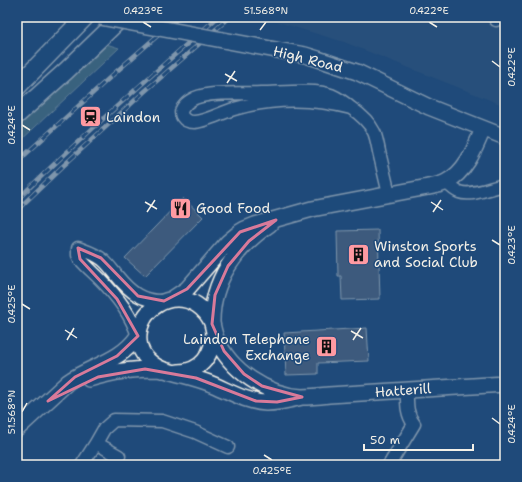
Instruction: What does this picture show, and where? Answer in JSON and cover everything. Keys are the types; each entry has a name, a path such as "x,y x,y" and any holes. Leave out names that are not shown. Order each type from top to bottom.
{"main road":[{"path":"17,87 85,17"},
{"path":"17,115 66,71 122,17"}],"street":[{"name":"High Road","path":"100,17 305,55 330,62 357,72 429,106 505,137"},
{"path":"351,108 324,103 281,101 254,104 197,122 185,120 180,114 185,105 197,97 207,95 226,93 248,94 309,92 329,95 339,100 351,108 364,118 374,132 389,194"},
{"path":"138,336 130,317 117,299 80,259 78,248 101,258 129,290 138,296 147,300 168,300 187,289 228,242 240,232 254,225 312,209 428,188 446,182 454,177 467,162 483,129"},
{"path":"446,182 458,192 464,193 472,193 505,185"},
{"path":"213,328 212,306 221,279 228,266 236,254 249,241 276,220"},
{"name":"Hatterill","path":"17,429 68,382 75,377 102,365 129,347 138,336 142,322 146,315 157,304 168,300 183,299 195,304 204,312 213,328 216,339 237,368 262,386 287,394 302,396 505,384"},
{"name":"Hatterill","path":"138,336 140,348 145,357 155,366 167,371 188,371 201,364 207,357 213,341 213,328"},
{"name":"Hatterill","path":"48,401 79,383 115,372 138,369 158,369 196,378 240,396 265,403 287,401 302,396"},
{"path":"389,465 414,424 410,419 407,406 407,390"},
{"path":"82,465 104,429 114,420 162,421 195,432 228,447"},
{"path":"96,443 119,456"}],"highlighted area":[{"path":"276,220 249,241 228,266 215,295 212,324 224,351 244,374 262,386 302,397 277,402 256,401 196,378 145,369 98,377 48,401 75,377 117,356 138,336 117,299 80,259 78,248 101,258 138,296 164,301 187,289 240,232"}],"shaded area":[{"path":"261,17 505,17 505,106 344,42"}],"green space":[{"path":"103,43 119,48 17,144 17,115"}],"building":[{"path":"183,198 203,217 145,276 125,258"},
{"name":"Winston Sports and Social Club","path":"378,230 380,299 342,300 341,276 338,276 337,231"},
{"name":"Laindon Telephone Exchange","path":"367,328 369,361 318,363 318,374 286,375 284,333"}],"railway":[{"path":"17,162 179,17"},
{"path":"17,200 116,107 218,17"},
{"path":"17,210 144,92 230,17"}],"place":[{"name":"Laindon","path":"90,117"},
{"name":"Good Food","path":"181,208"},
{"name":"Winston Sports and Social Club","path":"358,254"},
{"name":"Laindon Telephone Exchange","path":"326,347"}]}
